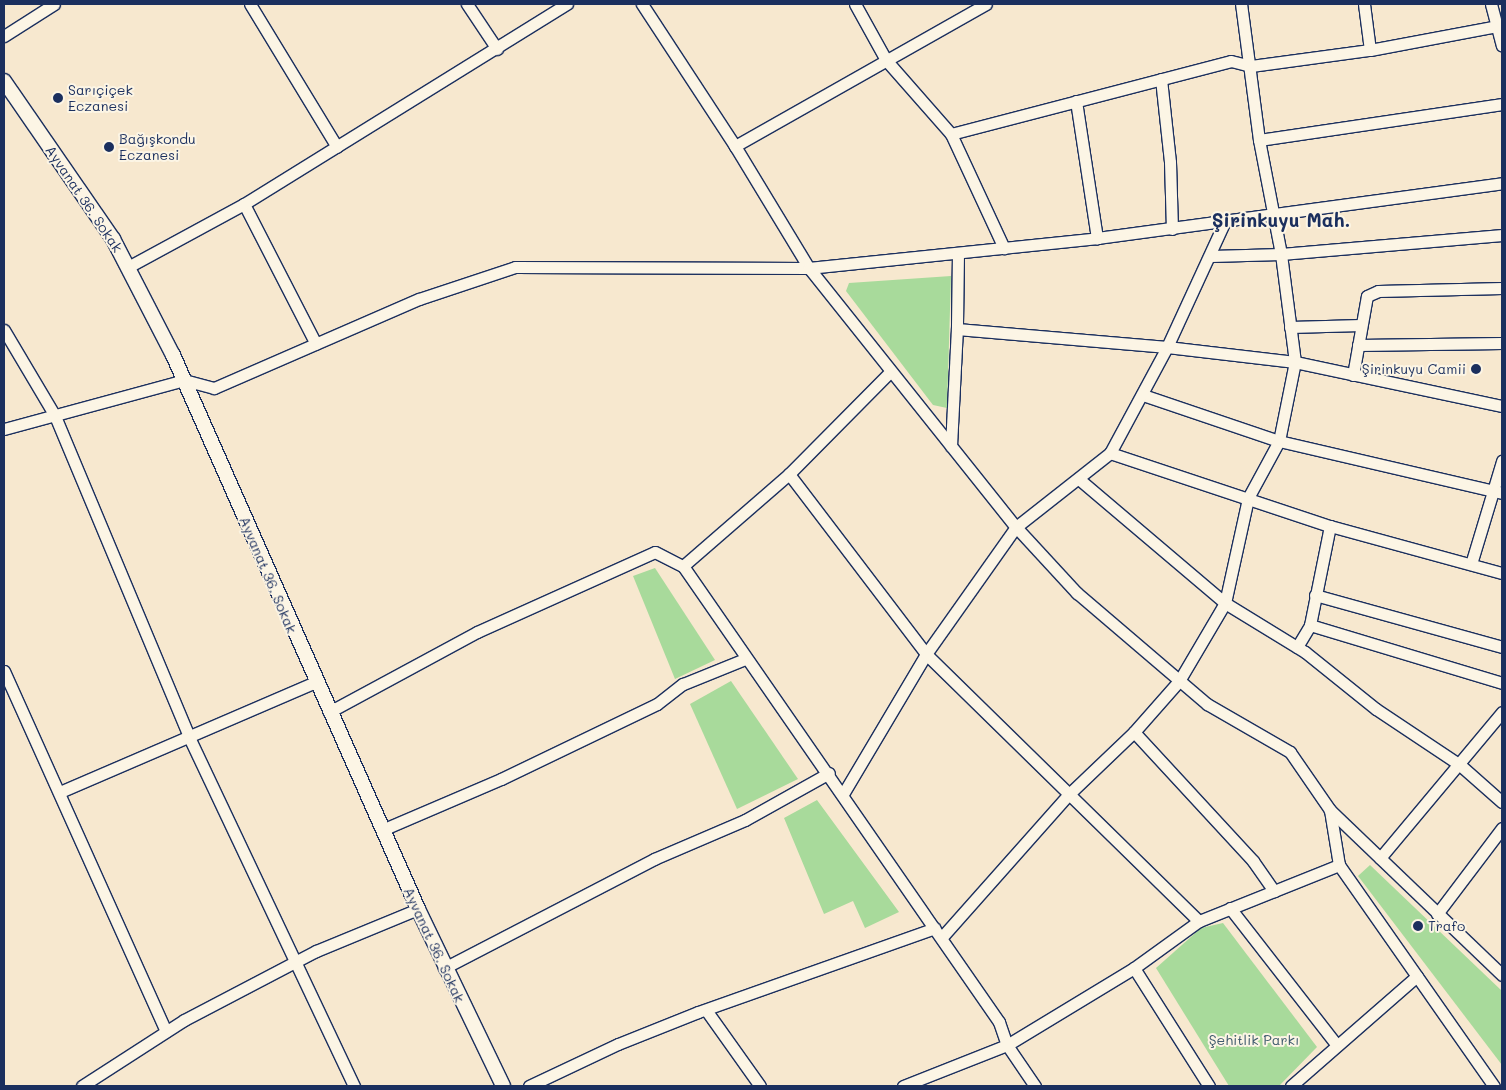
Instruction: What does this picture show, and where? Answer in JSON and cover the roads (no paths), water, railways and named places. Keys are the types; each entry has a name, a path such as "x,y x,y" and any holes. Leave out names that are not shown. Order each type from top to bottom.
{"street":[{"path":"4,36 54,4"},
{"path":"250,4 337,147"},
{"path":"467,4 497,49"},
{"path":"128,268 244,204 567,4"},
{"path":"642,4 735,146 809,268 890,372 1016,527 1076,593 1207,704 1290,752 1330,810 1502,975"},
{"path":"856,4 886,60 951,134 1004,248"},
{"path":"735,146 986,4"},
{"path":"529,1086 618,1044 706,1010 939,933 1068,795 1134,732 1179,681 1225,603 1248,498 1279,441 1295,362 1281,254 1259,140 1242,4"},
{"path":"1364,4 1370,50"},
{"path":"1491,4 1502,46"},
{"path":"951,134 1231,61 1251,66 1370,50 1496,26"},
{"path":"1161,79 1170,162 1172,229"},
{"name":"Ayvanat 36. Sokak","path":"4,81 113,239 184,380 329,712 444,968 503,1086"},
{"path":"1076,102 1097,238"},
{"path":"1259,140 1502,104"},
{"path":"4,429 184,380 214,388 420,299 515,267 809,268 1224,223 1272,214 1502,183"},
{"path":"244,204 316,344"},
{"path":"843,794 926,654 1016,527 1080,480 1110,453 1143,395 1167,347 1211,256 1224,223"},
{"path":"1211,256 1281,254 1502,235"},
{"path":"950,446 957,329 958,252"},
{"path":"1353,375 1367,296 1378,291 1502,288"},
{"path":"1290,327 1361,325"},
{"path":"957,329 1167,347 1295,362 1502,406"},
{"path":"4,330 55,416 189,737 297,961 354,1086"},
{"path":"1358,345 1502,343"},
{"path":"683,566 789,474 890,372"},
{"path":"1143,395 1279,441 1498,492"},
{"path":"1110,453 1330,526 1502,573"},
{"path":"1471,564 1498,492 1502,461"},
{"path":"789,474 926,654 1068,795 1199,921"},
{"path":"1080,480 1225,603 1297,648 1376,708 1460,765 1502,802"},
{"path":"1297,648 1310,625 1314,595 1330,526"},
{"path":"329,712 477,632 655,552 683,566 744,659 829,773 1000,1022 1007,1045 1035,1086"},
{"path":"1314,595 1502,647"},
{"path":"1310,625 1502,683"},
{"path":"382,830 501,779 657,704 683,684 744,659"},
{"path":"4,671 166,1031"},
{"path":"60,792 316,682"},
{"path":"1380,858 1460,765 1502,712"},
{"path":"1134,732 1253,861 1274,890"},
{"path":"444,968 654,859 745,820 829,773"},
{"path":"1330,810 1338,865 1494,1086"},
{"path":"1437,914 1502,828"},
{"path":"904,1086 1007,1045 1134,968 1199,921 1338,865"},
{"path":"1230,908 1336,1044"},
{"path":"82,1086 166,1031 297,961 418,910"},
{"path":"1134,968 1209,1086"},
{"path":"1291,1086 1336,1044 1417,976"},
{"path":"706,1010 760,1086"}],"place":[{"name":"Sarıçiçek Eczanesi","path":"58,98"},
{"name":"Bağışkondu Eczanesi","path":"109,147"},
{"name":"Şirinkuyu Camii","path":"1476,369"},
{"name":"Trafo","path":"1418,926"}],"district":[{"name":"Şirinkuyu Mah.","path":"1281,220"}],"park label":[{"name":"Şehitlik Parkı","path":"1254,1040"}]}
